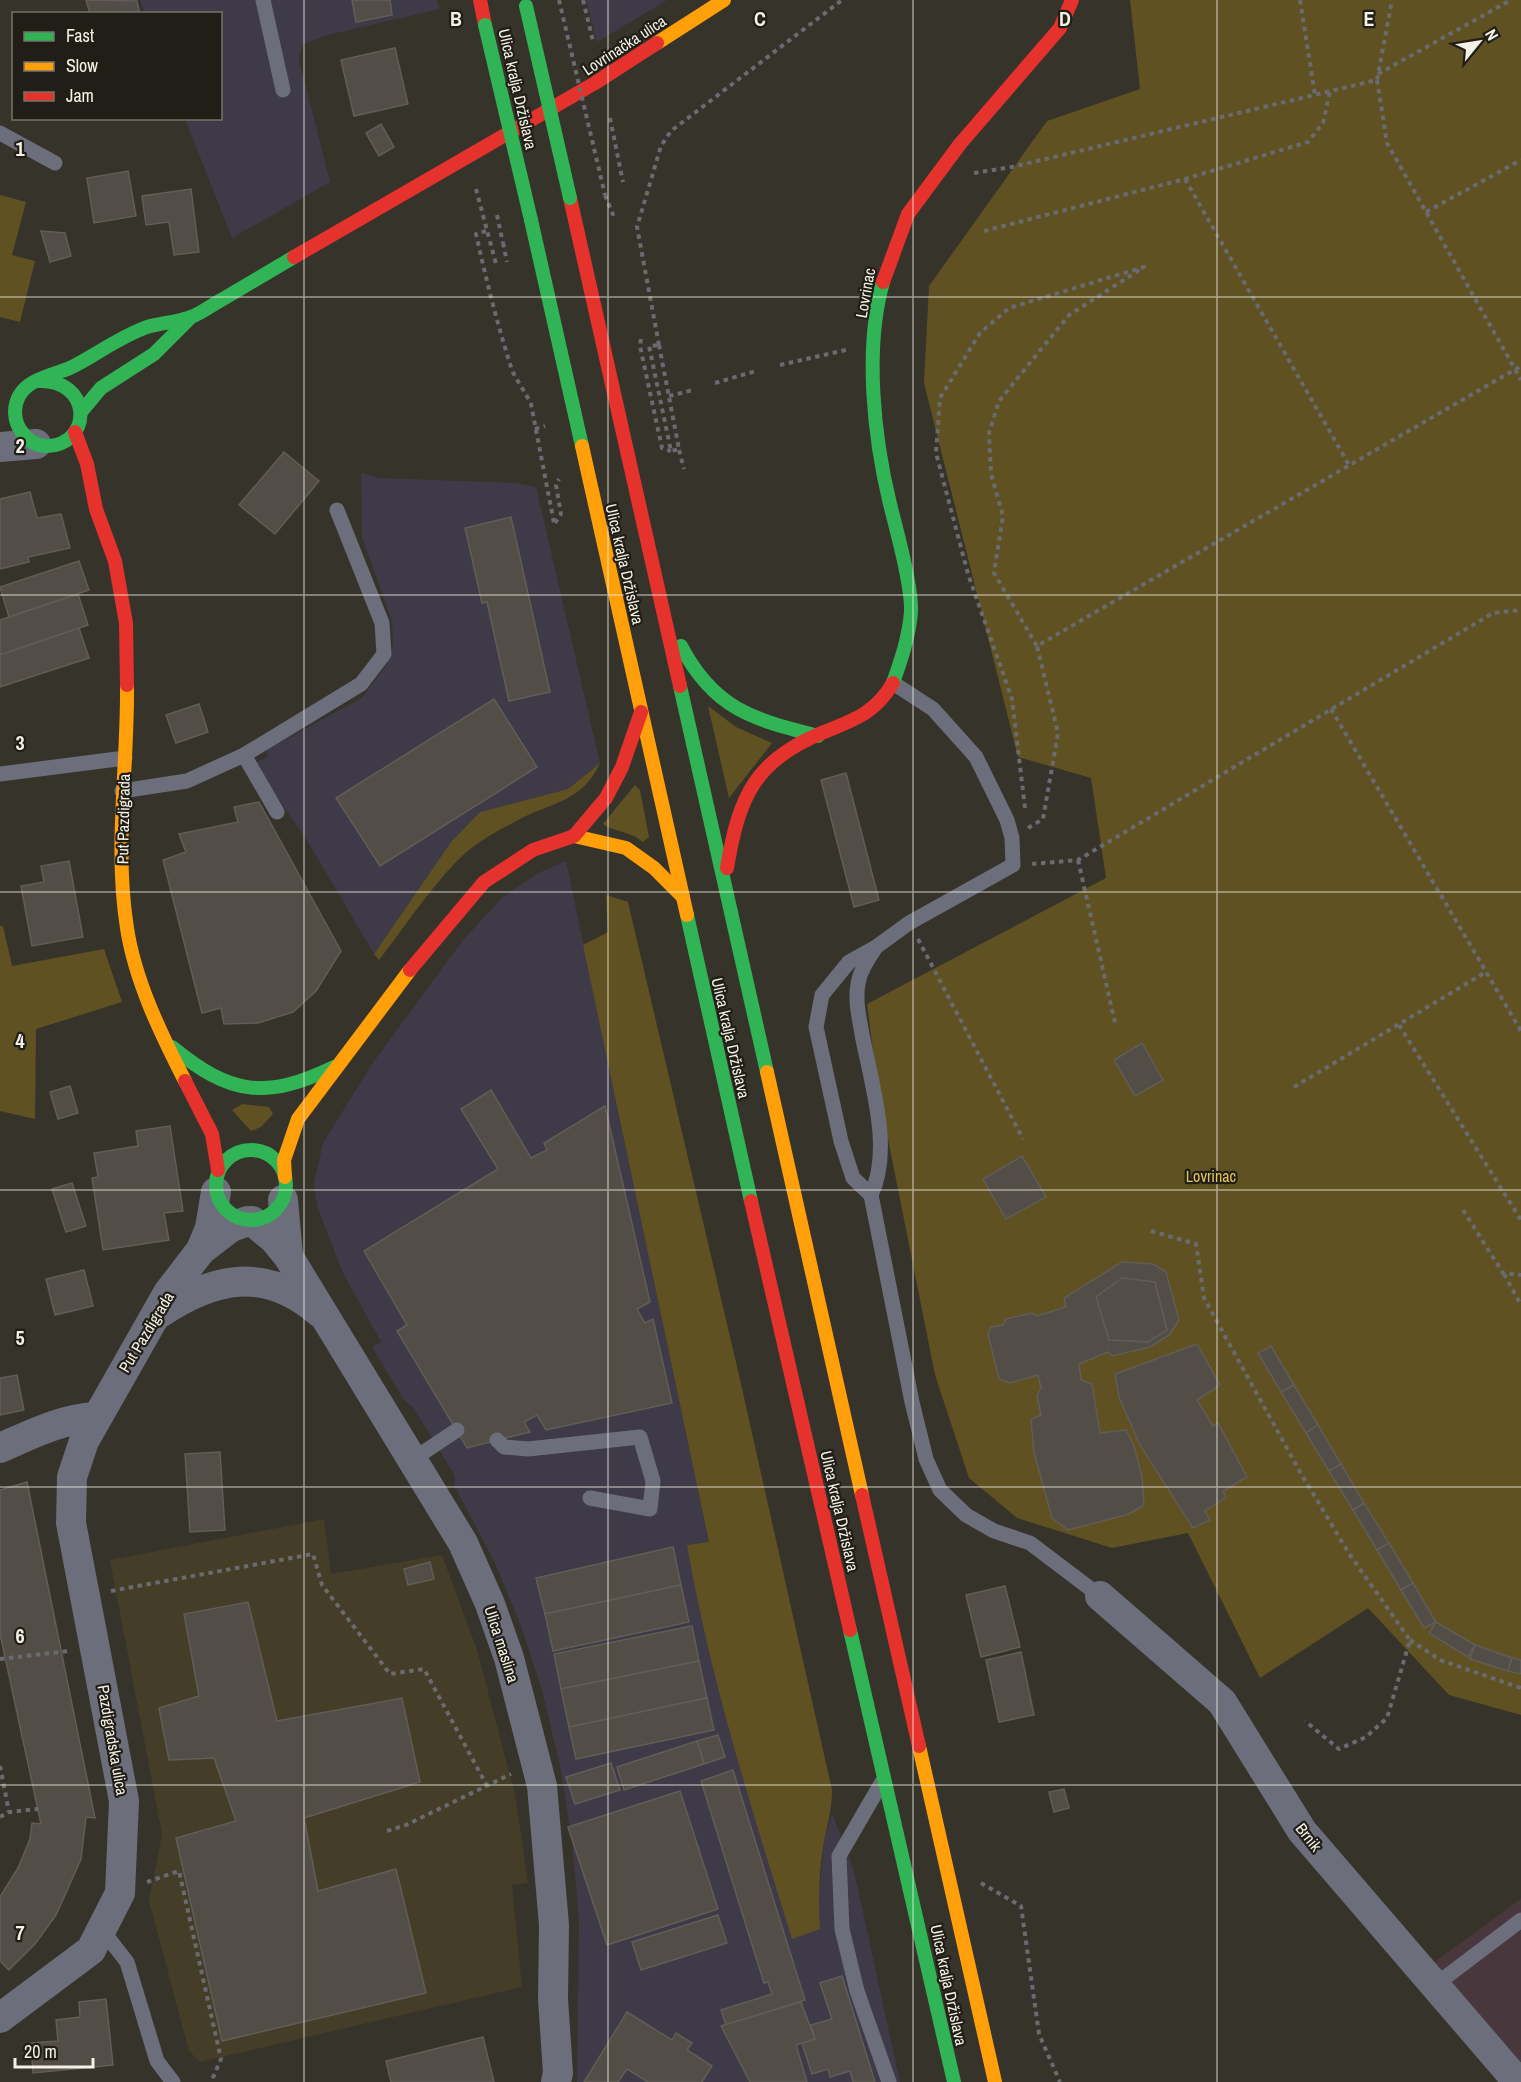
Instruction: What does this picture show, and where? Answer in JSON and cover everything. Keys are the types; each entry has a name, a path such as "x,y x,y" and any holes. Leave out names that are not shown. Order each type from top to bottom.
{"main road":[{"name":"Ulica kralja Držislava","path":"480,0 954,2082"},
{"name":"Lovrinačka ulica","path":"191,317 541,115 724,0"},
{"name":"Lovrinac","path":"724,881 732,830 751,788 778,756 869,712 882,701 893,683 906,645 911,610 901,551 883,474 874,409 876,307 888,260 908,214 960,144 1060,28 1072,0"},
{"name":"Ulica kralja Držislava","path":"525,3 995,2082"},
{"path":"191,317 154,354 101,388 81,412 75,432 64,442 48,449 19,431 14,418 17,398 21,390 141,330 191,317"},
{"path":"21,390 57,380 68,387 77,398 81,412"},
{"name":"Put Pazdigrada","path":"75,432 87,464 96,509 115,561 126,623 121,850 127,929 137,969 160,1036 204,1116 217,1150 217,1181"},
{"name":"Put Pazdigrada","path":"79,490 96,509"},
{"path":"666,619 696,674 728,703 766,723 818,736"},
{"path":"298,1119 284,1160 284,1189 269,1216 250,1221 227,1212 217,1181 231,1155 253,1150 276,1137 298,1119 410,970 484,882 508,864 533,850 574,836 606,798 622,767 641,712"},
{"path":"574,836 626,848 654,868 683,897"},
{"path":"160,1036 207,1074 230,1085 252,1091 279,1089 336,1066"},
{"name":"Put Pazdigrada","path":"204,1116 227,1136 253,1150"},
{"path":"253,1150 272,1157 284,1189"},
{"path":"907,1946 918,1920"}],"street":[{"path":"0,447 48,449"},
{"name":"Put Pazdigrada","path":"201,1250 210,1228 217,1181"},
{"name":"Ulica maslina","path":"284,1189 288,1256"},
{"name":"Put Pazdigrada","path":"96,1417 173,1286 201,1250 231,1227 250,1221"},
{"name":"Ulica maslina","path":"250,1221 273,1238 288,1256 463,1543 490,1604 509,1658 542,1786 554,1925 553,1999 558,2073 556,2082"},
{"path":"155,1317 192,1294 223,1282 238,1280 280,1289 304,1301 326,1319"},
{"path":"0,1448 54,1424 73,1418 96,1417"},
{"name":"Pazdigradska ulica","path":"0,2018 91,1950 120,1893 124,1802 70,1523 72,1477 84,1441 96,1417"},
{"name":"Brnik","path":"1100,1596 1222,1702 1302,1831 1518,2082"}],"lane":[{"path":"263,0 283,90"},
{"path":"0,133 56,163"},
{"path":"122,791 187,781 244,755 361,684 384,654 382,623 337,510"},
{"path":"893,683 933,709 955,730 976,757 996,792 1012,838 1013,865 909,923 876,947 849,962 822,994 816,1027 841,1141 853,1178 871,1195 912,1401 926,1458 940,1490 966,1515 994,1531 1030,1543 1100,1596"},
{"path":"244,755 277,812"},
{"path":"0,774 124,758"},
{"path":"871,1195 879,1178 882,1151 859,1014 858,983 865,963 876,947"},
{"path":"412,1460 457,1430"},
{"path":"497,1440 504,1447 528,1449 640,1437 653,1481 650,1509 590,1498"},
{"path":"885,1777 839,1856 842,1929 857,1991 889,2082"},
{"path":"1434,1986 1521,1920"},
{"path":"102,1930 127,1962 157,2061 173,2082"}],"path":[{"path":"559,0 605,195 614,217"},
{"path":"584,0 593,41"},
{"path":"684,469 637,226 661,146 671,131 842,0"},
{"path":"1300,0 1315,95"},
{"path":"1392,0 1377,80 1387,143 1521,380"},
{"path":"1378,74 1510,0"},
{"path":"971,174 1012,167 1377,80"},
{"path":"984,231 1185,179 1308,142 1323,123 1330,91"},
{"path":"610,118 623,182"},
{"path":"1426,212 1521,160"},
{"path":"1185,179 1349,465"},
{"path":"476,189 496,264"},
{"path":"486,231 476,234 490,295 512,369 524,387 531,404 554,523"},
{"path":"503,243 507,262"},
{"path":"1012,838 1043,819 1058,733 1037,646 994,573 1003,516 991,474 989,433 999,401 1069,315 1144,267 1009,308 980,333 940,398 936,453 968,574 1012,699 1026,812"},
{"path":"641,339 640,346 662,448 671,452 679,449"},
{"path":"659,345 649,346 671,452"},
{"path":"780,365 849,349"},
{"path":"1037,646 1521,366"},
{"path":"715,383 756,371"},
{"path":"669,396 693,390"},
{"path":"654,400 660,399"},
{"path":"535,429 544,426"},
{"path":"1013,865 1078,860 1493,614 1520,611"},
{"path":"1331,709 1521,1031"},
{"path":"1078,860 1116,1028"},
{"path":"909,923 1023,1139"},
{"path":"1294,1088 1486,972"},
{"path":"1399,1025 1521,1220"},
{"path":"1463,1210 1521,1305"},
{"path":"1151,1231 1196,1244 1204,1298 1300,1472 1350,1555 1410,1640 1440,1660 1521,1688"},
{"path":"1503,1273 1521,1275"},
{"path":"84,1596 313,1554 322,1585 390,1674 424,1669 487,1786"},
{"path":"1305,1721 1339,1749 1366,1737 1387,1718 1410,1640"},
{"path":"0,1659 61,1650"},
{"path":"0,1766 9,1812"},
{"path":"387,1831 406,1825 517,1771"},
{"path":"0,1817 9,1812 38,1809"},
{"path":"121,1871 149,1883 179,1870 221,2059 211,2082"},
{"path":"981,1883 1021,1906 1039,2034 1060,2082"}],"shaded area":[{"path":"140,0 437,0 439,9 324,36 302,45 299,60 330,182 232,238 185,120 222,120 222,12 144,12"},
{"path":"586,0 667,0 597,42"},
{"path":"361,473 380,478 515,483 536,487 600,763 568,789 480,812 451,842 374,954 308,842 254,764 268,756 266,750 362,698 387,664 393,644 392,621 362,537"},
{"path":"566,861 709,1542 688,1545 820,1929 818,1901 824,1841 832,1813 854,1871 900,2082 577,2082 579,1920 572,1841 560,1766 542,1690 521,1626 495,1563 454,1485 455,1476 414,1408 404,1400 372,1347 381,1342 343,1273 317,1206 314,1184 323,1143 372,1064 463,940 502,898 538,873"},
{"path":"324,1519 331,1574 442,1555 477,1650 515,1794 528,1883 512,1885 522,1987 200,2062 189,2051 149,1901 162,1834 110,1560"},
{"path":"1521,1899 1521,2068 1430,1965"}],"green space":[{"name":"Lovrinac","path":"1130,0 1521,0 1521,1715 1449,1695 1368,1608 1260,1678 1188,1533 1112,1548 1017,1518 969,1478 935,1375 878,1089 867,1004 1106,878 1091,778 1018,757 924,383 929,286 1047,121 1140,89"},
{"path":"0,195 26,202 12,255 35,261 20,322 0,317"},
{"path":"708,706 736,727 772,743 729,798"},
{"path":"600,763 593,776 576,793 514,822 469,850 445,874 379,960 374,954 451,842 480,812 568,789"},
{"path":"635,785 640,790 649,837 643,842 632,835 603,824"},
{"path":"606,895 628,902 739,1375 832,1790 820,1874 820,1929 792,1939 720,1695 687,1545 709,1542 583,945 608,932"},
{"path":"0,926 3,926 12,966 104,949 122,1002 36,1029 35,1119 0,1111"},
{"path":"242,1104 269,1107 273,1114 261,1127 251,1131 232,1110"}],"building":[{"path":"86,0 137,1 140,12 89,12"},
{"path":"352,0 390,0 392,15 356,22"},
{"path":"395,48 408,104 354,116 341,60"},
{"path":"381,124 394,147 379,156 366,133"},
{"path":"128,171 136,216 94,223 87,178"},
{"path":"191,189 199,252 174,255 169,222 146,225 142,196"},
{"path":"41,231 65,233 71,256 50,262"},
{"path":"284,452 319,481 275,534 239,505"},
{"path":"30,492 37,518 61,514 70,548 28,557 29,562 0,569 0,499"},
{"path":"511,517 550,692 509,701 487,602 482,603 465,528"},
{"path":"79,561 89,590 9,617 0,587"},
{"path":"78,594 88,625 0,655 0,620"},
{"path":"79,628 89,658 0,687 0,655"},
{"path":"494,699 537,767 380,866 336,798"},
{"path":"199,704 208,732 176,743 166,715"},
{"path":"846,773 879,900 854,907 821,780"},
{"path":"259,802 341,951 316,991 293,1012 258,1023 224,1024 221,1008 202,1013 163,860 186,852 179,834 238,822 234,807"},
{"path":"69,861 83,937 32,946 21,886 44,882 41,866"},
{"path":"1142,1043 1163,1080 1135,1096 1114,1060"},
{"path":"70,1086 78,1113 58,1119 50,1092"},
{"path":"491,1090 531,1158 547,1150 544,1143 605,1106 650,1302 637,1309 645,1323 653,1319 672,1403 546,1430 537,1415 524,1422 530,1432 467,1448 397,1331 407,1325 364,1251 498,1169 461,1109"},
{"path":"170,1126 183,1211 164,1213 169,1240 103,1250 92,1178 98,1177 94,1153 138,1146 136,1131"},
{"path":"1022,1156 1046,1197 1006,1219 983,1179"},
{"path":"72,1183 86,1226 66,1232 52,1189"},
{"path":"1122,1262 1153,1264 1166,1272 1179,1320 1169,1335 1150,1347 1112,1356 1108,1352 1079,1364 1081,1380 1092,1384 1100,1433 1126,1430 1134,1446 1142,1477 1144,1505 1129,1514 1068,1530 1052,1518 1034,1452 1031,1419 1041,1415 1037,1396 1041,1388 1038,1375 1010,1383 999,1379 988,1334 991,1327 1003,1325 1006,1319 1032,1313 1037,1316 1066,1307 1064,1298"},
{"path":"84,1270 93,1306 55,1315 46,1279"},
{"path":"1122,1278 1155,1282 1167,1330 1148,1342 1109,1340 1096,1297"},
{"path":"1197,1344 1220,1385 1197,1400 1213,1426 1218,1423 1247,1477 1223,1491 1226,1497 1205,1511 1210,1520 1193,1528 1140,1445 1119,1397 1115,1374"},
{"path":"1271,1346 1294,1385 1281,1392 1258,1353"},
{"path":"17,1375 24,1410 0,1415 0,1378"},
{"path":"1294,1385 1318,1425 1306,1433 1281,1392"},
{"path":"1318,1425 1341,1464 1329,1471 1306,1433"},
{"path":"220,1452 225,1530 190,1532 185,1454"},
{"path":"1341,1464 1364,1503 1353,1510 1329,1471"},
{"path":"27,1482 95,1818 86,1817 81,1859 56,1915 35,1944 9,1970 0,1961 0,1897 18,1868 30,1839 32,1823 41,1824 0,1634 0,1490"},
{"path":"1364,1503 1389,1543 1377,1550 1353,1510"},
{"path":"1389,1543 1413,1583 1401,1590 1377,1550"},
{"path":"673,1547 681,1585 545,1614 536,1578"},
{"path":"430,1562 434,1579 408,1585 404,1569"},
{"path":"1413,1583 1436,1622 1424,1628 1401,1590"},
{"path":"681,1585 689,1622 553,1651 545,1614"},
{"path":"1005,1586 1020,1647 981,1657 966,1595"},
{"path":"248,1602 277,1721 402,1698 420,1782 304,1818 318,1891 396,1869 426,1993 222,2041 176,1838 236,1821 214,1758 169,1760 159,1708 199,1696 184,1614"},
{"path":"1436,1622 1475,1645 1468,1657 1429,1633"},
{"path":"692,1626 699,1661 561,1689 554,1654"},
{"path":"1475,1645 1512,1658 1508,1671 1470,1659"},
{"path":"1021,1652 1034,1715 999,1722 986,1660"},
{"path":"1512,1658 1521,1660 1521,1674 1508,1671"},
{"path":"699,1661 707,1698 569,1727 561,1689"},
{"path":"707,1698 714,1730 576,1759 569,1727"},
{"path":"718,1735 725,1757 704,1764 697,1741"},
{"path":"697,1741 704,1764 624,1790 617,1767"},
{"path":"611,1763 620,1790 575,1804 566,1777"},
{"path":"733,1770 805,2000 726,2025 721,2010 772,1994 768,1982 764,1983 701,1781"},
{"path":"1064,1789 1069,1808 1054,1812 1049,1792"},
{"path":"680,1791 718,1909 607,1945 568,1827"},
{"path":"718,1915 727,1943 641,1970 632,1942"},
{"path":"842,1976 875,2082 853,2082 850,2071 830,2077 828,2069 812,2074 802,2043 815,2039 811,2025 832,2019 820,1983"},
{"path":"106,1999 113,2065 33,2073 31,2043 58,2041 56,2020 80,2017 79,2002"},
{"path":"801,2002 815,2039 796,2045 807,2082 750,2082 721,2026"},
{"path":"627,2012 672,2040 676,2033 692,2043 687,2050 712,2066 702,2082 648,2082 627,2069 618,2082 584,2082"},
{"path":"483,2037 494,2082 391,2082 386,2061"}],"traffic: fast":[{"path":"526,6 570,198"},
{"path":"485,25 531,220"},
{"path":"531,220 582,446"},
{"path":"37,381 55,383 69,390 77,400 80,412 79,424 73,435 62,443 47,446 36,444 26,437 19,427 15,414 17,400 28,386 41,378 70,368 137,331 195,315 294,257"},
{"path":"883,282 874,336 873,393 879,451 911,601 907,639 893,683"},
{"path":"81,412 101,388 154,354 191,317"},
{"path":"681,646 707,684 721,698 754,717 818,736"},
{"path":"680,686 767,1072"},
{"path":"687,915 751,1201"},
{"path":"172,1047 212,1075 249,1087 268,1088 288,1085 334,1067"},
{"path":"258,1150 271,1156 280,1165 284,1171 286,1185 284,1199 276,1210 265,1218 244,1220 226,1210 218,1199 216,1178 226,1160 237,1152 258,1150"},
{"path":"850,1630 954,2082"}],"traffic: slow":[{"path":"657,43 724,0"},
{"path":"582,446 687,915"},
{"path":"127,685 122,837 123,898 127,928 143,987 158,1026 185,1081"},
{"path":"574,836 626,848 654,868 683,897"},
{"path":"285,1177 284,1160 298,1119 410,970"},
{"path":"767,1072 862,1495"},
{"path":"919,1746 995,2082"}],"traffic: jam":[{"path":"480,0 485,25"},
{"path":"883,282 908,214 960,144 1060,28 1072,0"},
{"path":"294,257 595,83 657,43"},
{"path":"570,198 680,686"},
{"path":"75,432 87,464 96,509 115,561 126,623 127,685"},
{"path":"727,868 738,820 745,801 754,783 766,768 781,755 801,743 864,714 879,701 893,683"},
{"path":"410,970 484,882 533,850 574,836 606,798 622,767 641,712"},
{"path":"185,1081 212,1134 218,1170"},
{"path":"751,1201 850,1630"},
{"path":"862,1495 919,1746"}]}
